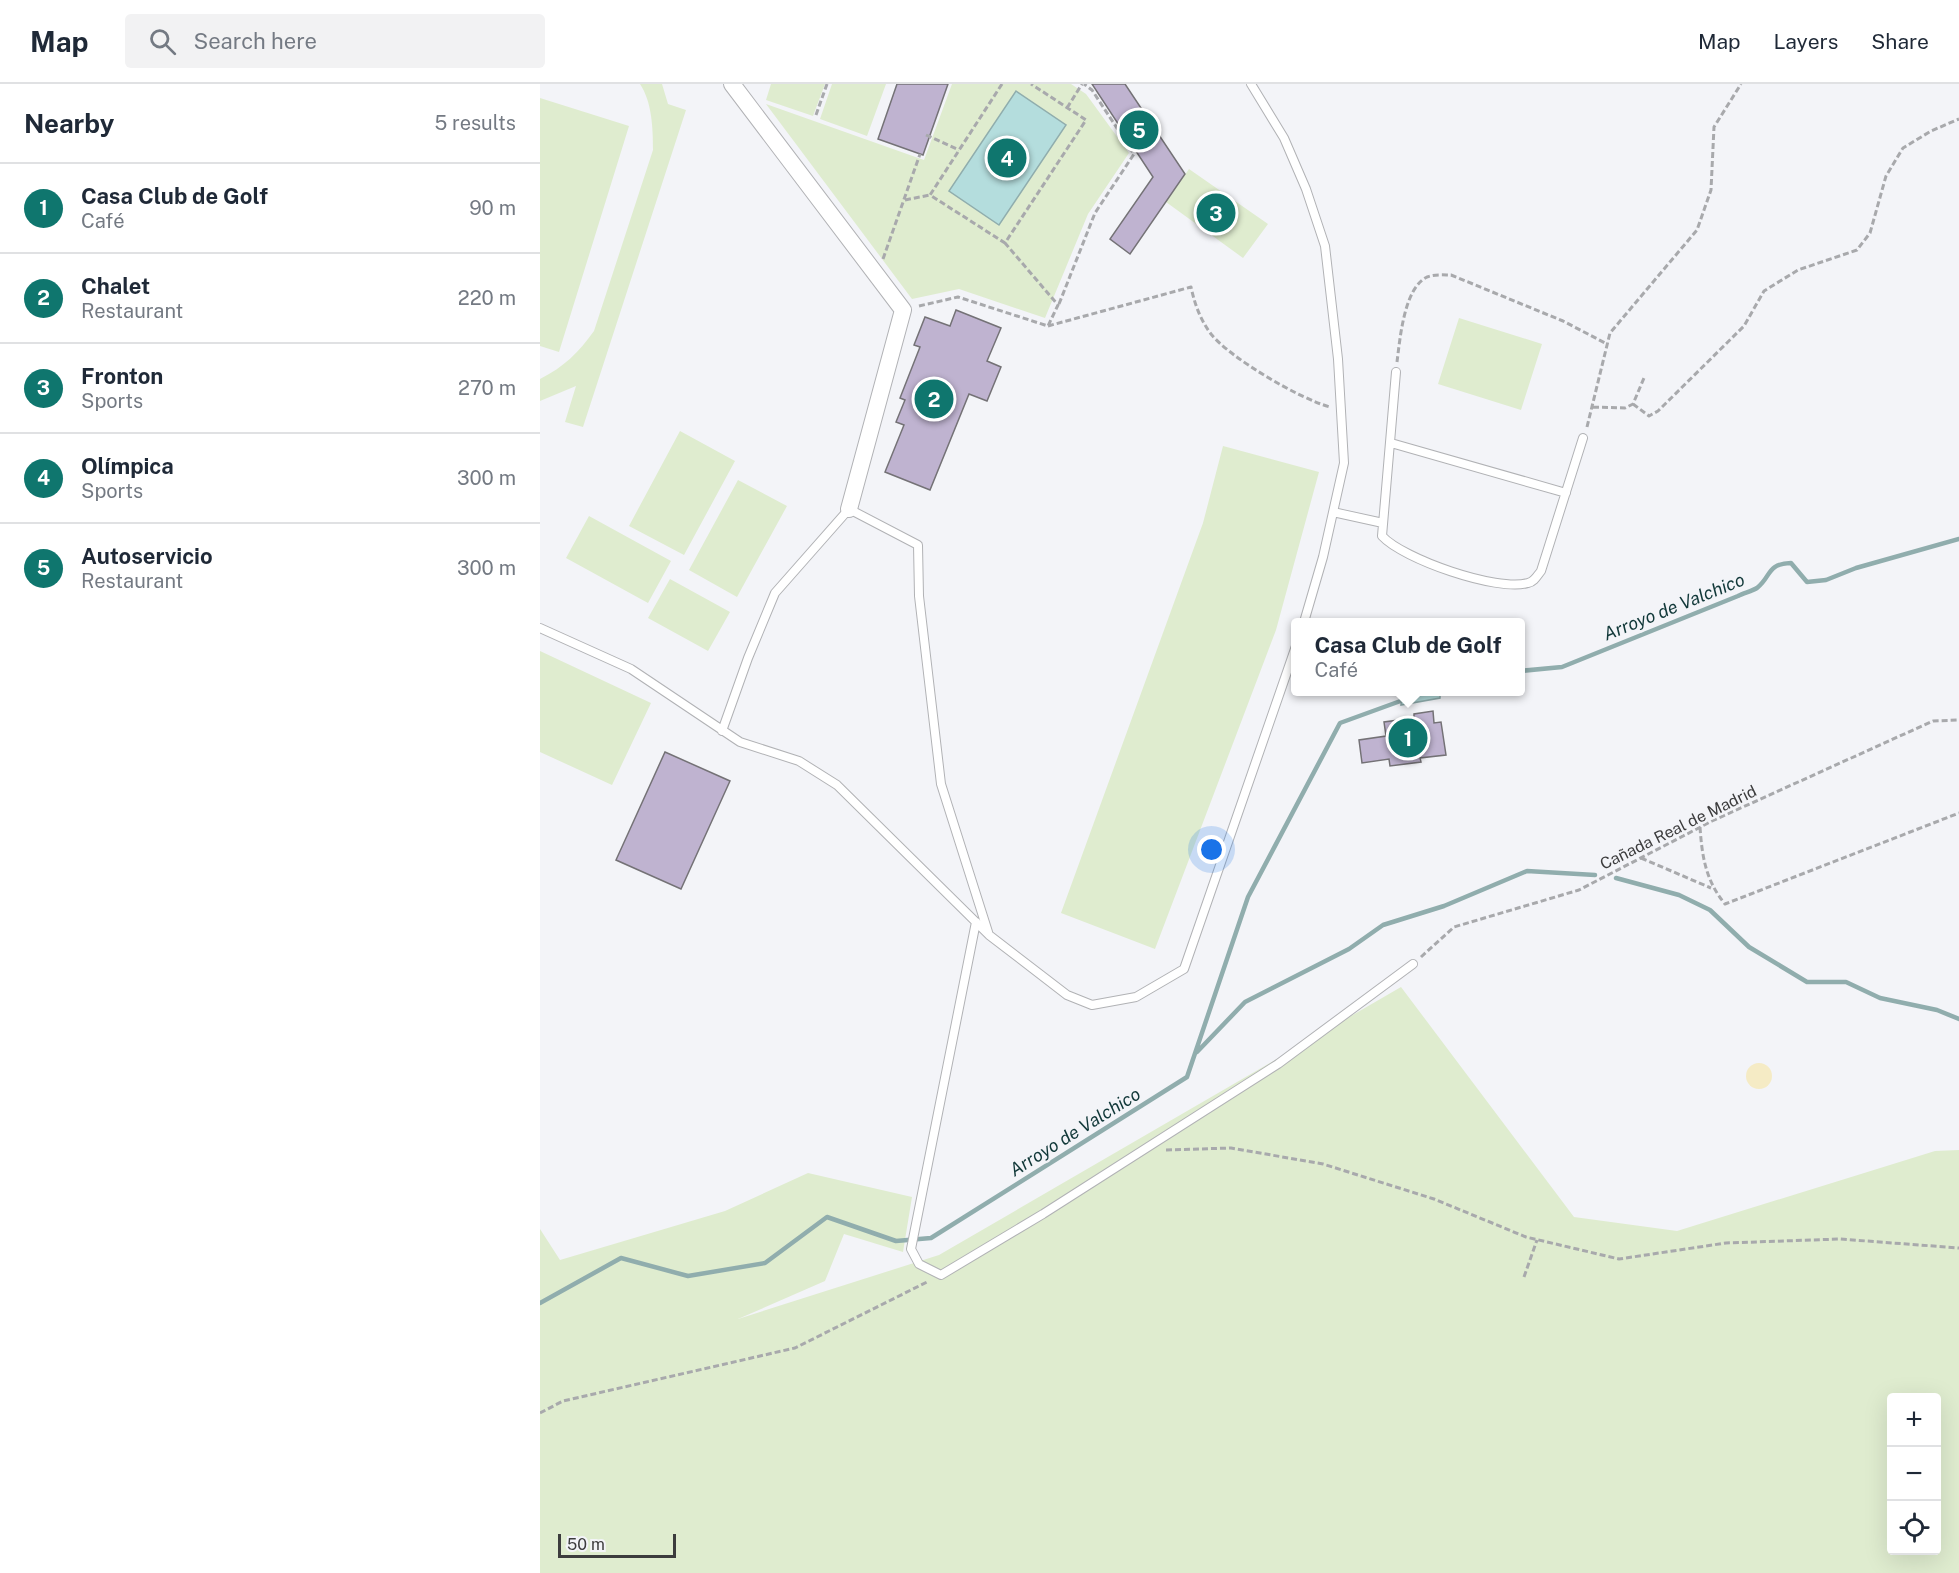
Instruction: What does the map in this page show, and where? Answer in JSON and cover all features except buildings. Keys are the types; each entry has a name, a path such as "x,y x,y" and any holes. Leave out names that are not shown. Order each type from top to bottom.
{"street":[{"path":"732,84 903,310 849,509"}],"lane":[{"path":"1251,84 1284,138 1306,189 1325,246 1343,411 1344,463 1305,618"},
{"path":"1396,372 1382,536 1389,544 1406,554 1449,571 1501,584 1532,583 1541,571 1584,438"},
{"path":"1391,443 1566,493"},
{"path":"722,731 747,658 775,592 849,509 918,545 919,596 941,784 989,935"},
{"path":"1333,512 1383,523"},
{"path":"540,628 631,669 666,690 740,742 799,761 837,785 989,935 1067,995 1092,1005 1136,997 1184,969 1291,660"},
{"path":"976,922 911,1249 918,1264 941,1275 1043,1215 1278,1064 1413,964"}],"path":[{"path":"816,115 827,84"},
{"path":"930,195 1002,84"},
{"path":"1005,243 1086,120 1030,84"},
{"path":"1048,326 1059,305 1095,213 1134,154 1092,90 1083,84 1067,108"},
{"path":"1584,438 1607,344 1616,323 1697,230 1711,190 1714,128 1741,84"},
{"path":"1633,404 1649,416 1658,411 1744,326 1764,291 1798,270 1857,250 1870,233 1886,176 1903,148 1931,130 1959,119"},
{"path":"926,135 959,150"},
{"path":"877,275 920,154"},
{"path":"905,200 930,195 1005,243 1059,305"},
{"path":"1396,372 1404,314 1416,289 1426,278 1438,275 1451,275 1563,321 1607,344"},
{"path":"903,310 958,297 1048,326 1191,287 1197,312 1212,335 1231,352 1290,390 1343,411"},
{"path":"1593,407 1625,408 1633,404 1644,378"},
{"name":"Cañada Real de Madrid","path":"1413,964 1454,927 1579,890 1700,827 1933,721 1959,720"},
{"path":"1700,827 1702,856 1711,888 1725,904 1959,813"},
{"path":"1641,858 1711,888"},
{"path":"1140,1151 1231,1148 1323,1164 1434,1199 1537,1240 1619,1258 1726,1243 1828,1239 1959,1248"},
{"path":"1524,1277 1537,1240"},
{"path":"540,1413 563,1401 795,1348 941,1275"}],"green space":[{"path":"640,84 662,84 668,104 686,110 583,427 565,422 576,386 540,401 540,379 570,358 594,331 653,150 649,107"},
{"path":"771,84 825,84 813,116 766,100"},
{"path":"832,84 886,84 867,136 820,119"},
{"path":"952,84 1071,84 1086,94 1129,153 1088,214 1045,318 959,289 912,299 766,104 924,160"},
{"path":"540,98 629,126 559,352 540,346"},
{"path":"1189,169 1268,224 1243,258 1166,202"},
{"path":"1459,318 1542,344 1521,410 1438,384"},
{"path":"680,431 735,461 684,555 629,526"},
{"path":"1223,446 1319,472 1276,630 1155,949 1061,913 1203,523"},
{"path":"738,480 787,506 737,597 689,570"},
{"path":"589,516 671,561 648,603 566,558"},
{"path":"670,579 730,612 708,651 648,618"},
{"path":"540,651 651,703 612,785 540,752"},
{"path":"1401,987 1574,1217 1677,1231 1935,1151 1959,1150 1959,1573 540,1573 540,1229 560,1260 725,1211 808,1173 912,1197 903,1252 844,1234 825,1281 738,1319 939,1255"}],"sand":[{"path":"1759,1063 1769,1066 1772,1076 1769,1086 1759,1089 1749,1086 1746,1076 1749,1066"}],"water":[{"path":"1016,91 1066,125 999,225 949,191"},
{"path":"1402,696 1440,696 1440,698 1401,705"}],"waterway":[{"name":"Arroyo de Valchico","path":"1525,671 1562,667 1753,590 1762,584 1773,568 1783,564 1791,563 1807,582 1826,580 1856,568 1959,539"},
{"name":"Arroyo de Valchico","path":"540,1303 621,1258 688,1276 765,1263 827,1217 896,1241 931,1238 1187,1077 1248,897 1340,723 1406,699"},
{"path":"1197,1052 1245,1002 1349,949 1383,925 1444,906 1527,871 1595,875"},
{"path":"1616,878 1679,895 1710,910 1749,947 1807,982 1846,982 1880,998 1937,1010 1959,1019"}],"place":[{"name":"Autoservicio","path":"1139,130"},
{"name":"Olímpica","path":"1007,158"},
{"name":"Fronton","path":"1216,213"},
{"name":"Chalet","path":"934,399"},
{"name":"Casa Club de Golf","path":"1408,738"}]}
